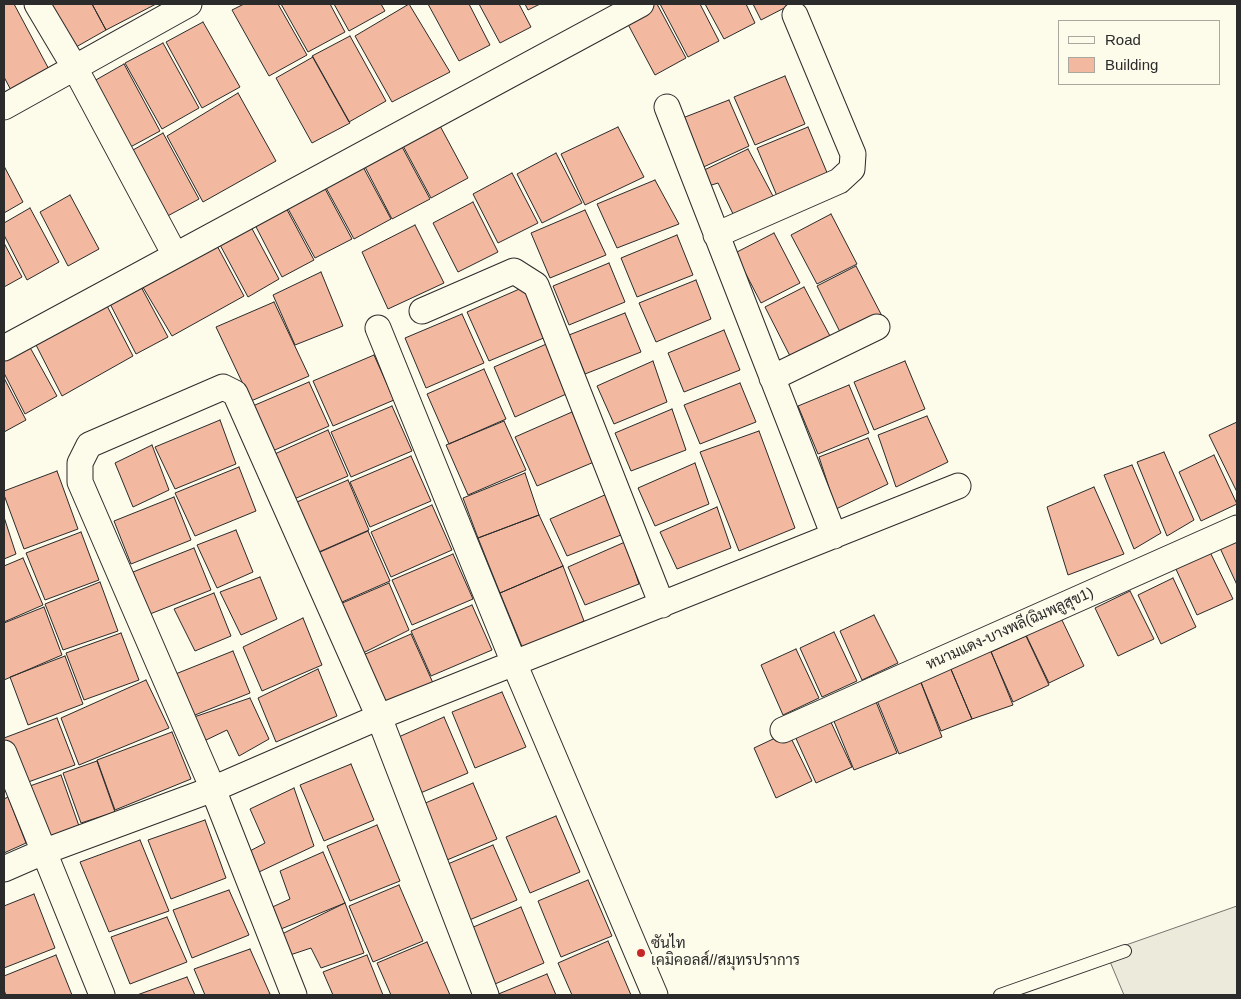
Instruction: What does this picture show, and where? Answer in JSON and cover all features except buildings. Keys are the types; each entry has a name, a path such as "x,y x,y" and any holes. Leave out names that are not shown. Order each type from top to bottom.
{"street":[{"path":"37,4 75,68 175,255"},
{"path":"4,107 189,4"},
{"path":"4,348 642,4"},
{"path":"716,235 839,181 852,169 853,154 795,15"},
{"path":"668,107 834,536"},
{"path":"422,311 514,271 536,285 662,605"},
{"path":"772,378 876,327"},
{"path":"378,328 514,663 654,995"},
{"path":"294,995 213,789 80,482 80,463 89,445 223,388 235,394 379,717 486,995"},
{"path":"4,869 43,852 213,789 379,717 958,486"},
{"name":"หนามแดง-บางพลี(ฉิมพลูสุข1)","path":"783,730 1237,528"},
{"path":"4,753 102,995"}],"lane":[{"path":"1000,995 1125,951"}],"shaded area":[{"path":"1237,906 1237,995 1124,995 1106,952"}],"place":[{"name":"ซันไท เคมิคอลส์//สมุทรปราการ","path":"641,953"}]}
